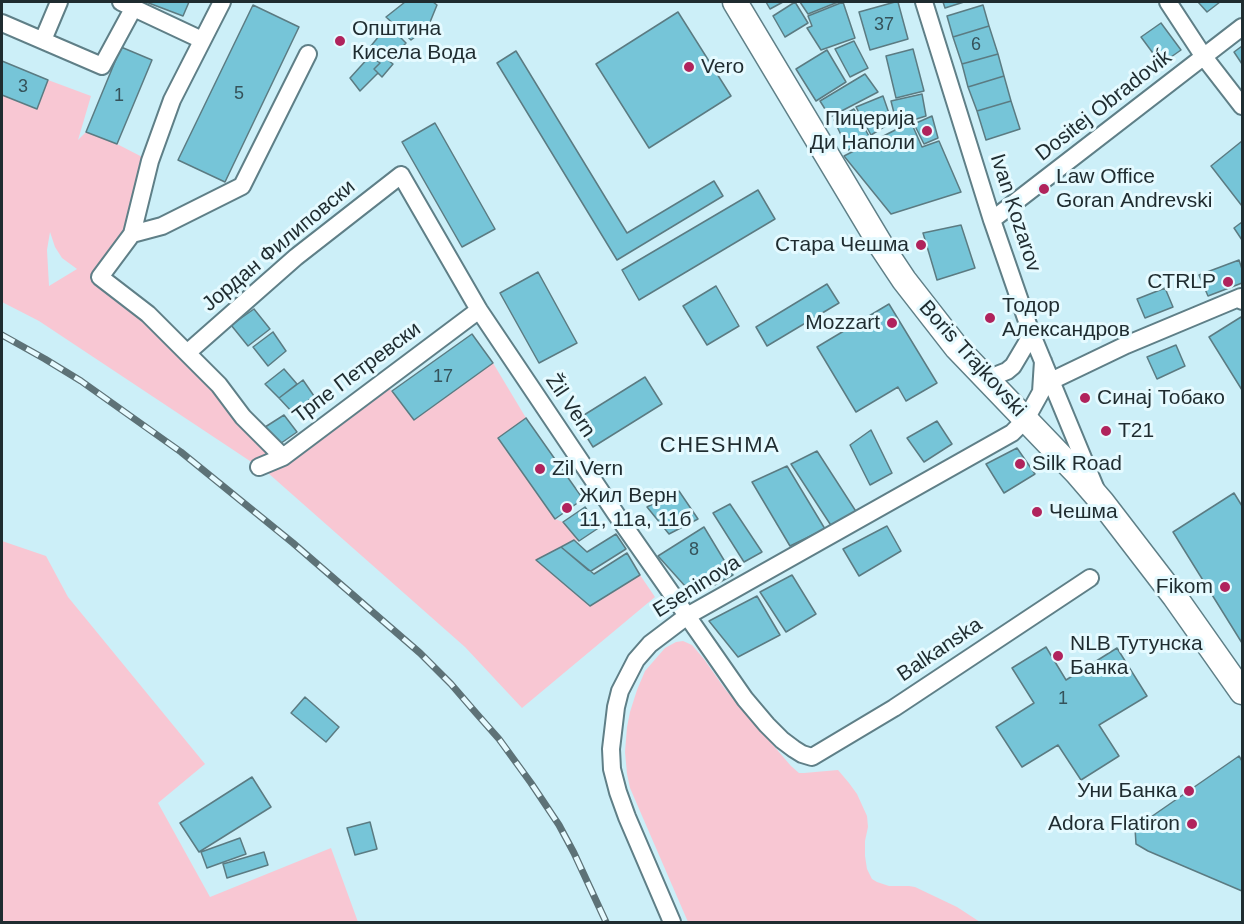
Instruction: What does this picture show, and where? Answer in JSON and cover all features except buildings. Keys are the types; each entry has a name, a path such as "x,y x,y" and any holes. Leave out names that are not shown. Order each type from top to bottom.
{"street":[{"path":"43,40 59,2"},
{"path":"222,2 172,100 150,161 132,234 100,277 148,314 188,353 219,385 243,417 283,457"},
{"name":"Boris Trajkovski","path":"735,2 904,280 957,348 1102,502 1175,597 1242,692"},
{"name":"Ivan Kozarov","path":"924,2 992,220 1032,334 1102,502"},
{"path":"1168,2 1204,57 1242,106"},
{"path":"2,23 102,66 128,4 202,40"},
{"name":"Dositej Obradoviḱ","path":"992,220 1242,27"},
{"path":"132,234 162,226 242,186 308,54"},
{"name":"Žil Vern","path":"401,175 479,310 616,514 745,699 766,725 782,740 802,754 812,757"},
{"name":"Јордан Филиповски","path":"188,353 296,257 401,175"},
{"path":"1051,381 1126,345 1242,298"},
{"name":"Трпе Петревски","path":"259,467 283,457 479,310"},
{"path":"987,379 1013,366 1032,334"},
{"path":"1026,419 1041,392 1042,361"},
{"name":"Eseninova","path":"672,922 621,804 612,769 611,748 616,707 620,691 636,660 650,644 687,616 1012,433 1026,419"},
{"name":"Balkanska","path":"812,757 894,708 1090,578"}],"shaded area":[{"path":"48,80 91,96 78,140 86,132 117,144 150,161 132,234 100,277 283,457 384,381 414,420 493,363 526,418 498,439 555,519 563,522 579,541 573,540 537,560 590,606 640,575 655,597 522,708 465,647 268,473 39,321 2,302 2,95 36,109","holes":["50,232 62,258 77,269 49,286 47,250"]},
{"path":"2,541 46,556 68,597 205,764 158,803 210,897 331,848 358,922 2,922"},
{"path":"683,641 692,645 725,689 799,773 838,770 849,783 867,816 865,856 867,869 872,879 889,886 915,887 957,907 980,922 688,922 630,788 625,752 630,712 645,671 665,648"}],"railway":[{"path":"2,335 81,381 181,452 293,543 420,653 451,684 499,739 531,783 559,825 606,922"}],"place":[{"name":"Општина Кисела Вода","path":"340,41"},
{"name":"Vero","path":"689,67"},
{"name":"Пицерија Ди Наполи","path":"927,131"},
{"name":"Law Office Goran Andrevski","path":"1044,189"},
{"name":"Стара Чешма","path":"921,245"},
{"name":"CTRLP","path":"1228,282"},
{"name":"Тодор Александров","path":"990,318"},
{"name":"Mozzart","path":"892,323"},
{"name":"Синај Тобако","path":"1085,398"},
{"name":"T21","path":"1106,431"},
{"name":"Silk Road","path":"1020,464"},
{"name":"Zil Vern","path":"540,469"},
{"name":"Жил Верн 11, 11а, 11б","path":"567,508"},
{"name":"Чешма","path":"1037,512"},
{"name":"Fikom","path":"1225,587"},
{"name":"NLB Тутунска Банка","path":"1058,656"},
{"name":"Уни Банка","path":"1189,791"},
{"name":"Adora Flatiron","path":"1192,824"}],"district":[{"name":"CHESHMA","path":"720,446"}]}
